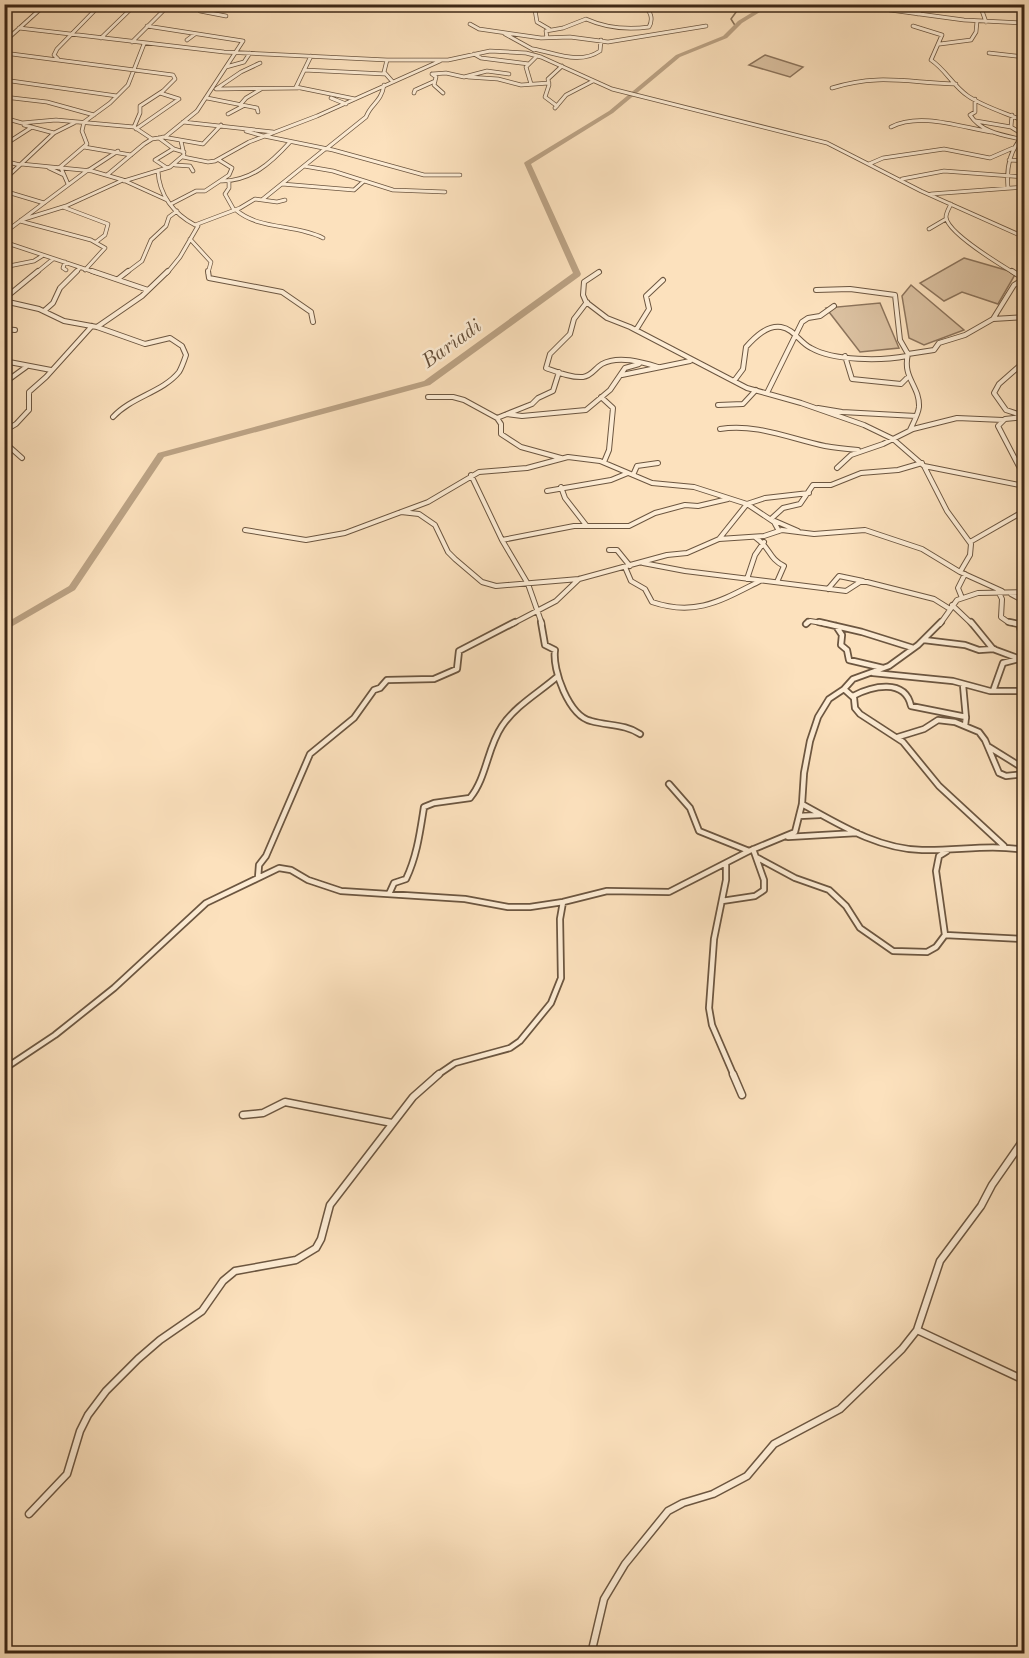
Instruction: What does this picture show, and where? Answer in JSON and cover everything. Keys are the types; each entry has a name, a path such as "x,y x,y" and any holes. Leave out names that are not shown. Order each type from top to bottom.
{"street":[{"path":"4,4 42,9"},
{"path":"4,42 46,4"},
{"path":"62,61 54,53 101,4"},
{"path":"101,38 135,4"},
{"path":"132,42 170,4"},
{"path":"201,4 200,11 226,16"},
{"path":"534,4 537,22 549,29 563,28 586,19 600,25 634,29 648,27 651,20 644,4"},
{"path":"887,4 888,10 986,22 1024,23"},
{"path":"918,14 923,4"},
{"path":"959,5 982,6 986,22"},
{"path":"940,44 971,40 976,32 977,21"},
{"path":"470,24 479,29 547,38 570,37 601,40 620,40 706,26"},
{"path":"147,26 243,40 207,98 193,115 161,138"},
{"path":"913,26 940,34 942,37 940,44 931,60 943,68 951,81 965,94 1024,121"},
{"path":"19,28 144,44 250,53 387,60 442,60 497,51 537,56 612,88 708,115 812,138 837,147 928,194 1024,237"},
{"path":"547,38 546,33 549,29"},
{"path":"497,31 514,37 533,49 562,57 586,57 600,51 601,40"},
{"path":"187,40 195,34"},
{"path":"60,168 87,142 82,131 84,122 117,96 132,80 144,44"},
{"path":"533,49 537,56"},
{"path":"988,52 1024,57"},
{"path":"226,67 244,62 250,53"},
{"path":"4,54 175,76 175,79 160,93 141,104 135,128"},
{"path":"474,54 481,58 529,64"},
{"path":"298,88 295,85 311,56"},
{"path":"531,84 526,68 537,56"},
{"path":"385,75 387,60"},
{"path":"183,157 208,162 219,160 264,136 346,104 442,60"},
{"path":"210,93 241,72 260,63"},
{"path":"429,66 435,81 434,85 443,93"},
{"path":"562,66 550,76 544,98 556,107 566,95 593,81"},
{"path":"304,70 385,75 392,81"},
{"path":"468,77 487,71 508,74"},
{"path":"432,74 446,73 531,84 549,83"},
{"path":"832,88 889,78 956,84"},
{"path":"4,80 117,96"},
{"path":"414,93 415,90 435,81"},
{"path":"262,199 366,117 368,111 382,98 384,85"},
{"path":"423,86 425,90"},
{"path":"216,89 298,88 356,99"},
{"path":"253,89 256,93"},
{"path":"228,114 241,105 246,98 261,89"},
{"path":"135,128 179,99 160,93"},
{"path":"327,101 331,95"},
{"path":"331,95 346,104"},
{"path":"4,98 47,102 94,115"},
{"path":"207,98 257,108 258,112"},
{"path":"975,99 976,109 970,115 974,121 991,132"},
{"path":"1011,127 1012,114"},
{"path":"193,115 205,124"},
{"path":"4,118 54,133"},
{"path":"13,121 27,123 56,120 135,128 152,139"},
{"path":"891,127 899,122 916,121 991,132 1024,141"},
{"path":"974,121 1011,127 1024,135 1013,148 1009,160 1008,188"},
{"path":"4,180 54,133 76,122"},
{"path":"183,122 273,132"},
{"path":"107,175 152,139 161,138 204,144 221,125"},
{"path":"4,145 32,127"},
{"path":"237,128 424,175 460,175"},
{"path":"161,138 173,149 184,152"},
{"path":"4,141 10,142"},
{"path":"21,221 63,207 123,180 172,165 183,157 181,141"},
{"path":"220,181 229,182 245,178 279,155 290,142"},
{"path":"84,147 131,154"},
{"path":"869,164 883,158 947,149 990,158 1013,148"},
{"path":"166,168 155,160 173,149"},
{"path":"4,233 68,184 118,151"},
{"path":"171,204 196,191 205,191 229,175 232,168 219,160"},
{"path":"1009,160 1024,161"},
{"path":"4,161 50,168 88,170 123,180 167,200"},
{"path":"172,165 190,166 193,171"},
{"path":"304,166 399,191 445,192"},
{"path":"50,168 64,175"},
{"path":"60,168 68,184"},
{"path":"158,171 157,178 167,200 185,221 198,226"},
{"path":"901,179 944,171 1024,177"},
{"path":"282,184 314,189 326,187 354,190 364,181"},
{"path":"229,182 229,188 225,194 239,214 314,232 323,238"},
{"path":"928,194 956,195 1024,187"},
{"path":"4,191 44,203"},
{"path":"929,229 946,219 956,195"},
{"path":"4,431 16,424 29,410 29,392 46,380 51,370 95,327 127,309 177,262 198,226 255,199 277,202 285,200"},
{"path":"63,207 108,224 105,235 96,242"},
{"path":"118,279 142,261 151,240 166,226 169,217 177,211"},
{"path":"946,219 974,248 1024,279 1014,285 993,319"},
{"path":"21,221 96,242 106,249 85,270"},
{"path":"190,239 211,262 209,278 284,293 311,312 313,322"},
{"path":"4,242 148,290"},
{"path":"4,267 34,261 42,256"},
{"path":"5,301 53,259"},
{"path":"65,262 63,268 66,270"},
{"path":"44,312 53,303 60,288 80,268"},
{"path":"599,272 588,279 582,287 587,302 615,323 636,330 734,381 864,425 893,440 923,464 958,476 993,478 1024,486"},
{"path":"636,330 649,309 646,296 663,280"},
{"path":"816,290 850,289 895,295 899,341 908,355 907,378 919,401 910,430"},
{"path":"5,301 145,344 170,338 182,346 186,356 181,369 170,380 127,402 113,417"},
{"path":"587,302 574,319 570,334 561,340 545,364 546,368 586,376 599,366 611,362 643,363 658,367"},
{"path":"766,393 781,367 793,336 806,318 820,316 834,306"},
{"path":"734,381 742,375 746,367 745,349 763,332 781,327 789,329 793,336 815,351 864,359 897,359 934,350 939,343 964,335 993,319 1024,317"},
{"path":"4,329 15,330"},
{"path":"845,356 852,379 901,384 907,378"},
{"path":"4,361 51,370"},
{"path":"622,375 692,361"},
{"path":"1024,362 999,384 994,393 1006,410 1024,417"},
{"path":"507,414 522,416 582,411 602,396 622,375 625,368 643,363"},
{"path":"4,383 26,366"},
{"path":"497,418 531,404 553,390 559,372"},
{"path":"718,405 743,404 756,390"},
{"path":"602,396 614,408 613,427 609,434 609,454 604,462"},
{"path":"428,397 458,398 497,418 501,424 501,434 506,438 535,452 561,458"},
{"path":"810,406 842,412 916,416"},
{"path":"837,468 844,459 893,440 910,430 957,418 1003,420 1024,417"},
{"path":"1003,420 998,426 1000,433 1024,476"},
{"path":"720,429 732,427 782,434 825,446 860,451"},
{"path":"4,442 22,458"},
{"path":"245,530 306,540 356,530 428,502 471,475 490,470 527,468 561,458 574,457 604,462 660,485 694,487 747,504 802,533"},
{"path":"633,475 637,466 658,463"},
{"path":"772,519 783,508 797,506 813,485 831,484 861,473 898,470 923,464"},
{"path":"923,464 947,511 970,542 972,549 958,588 962,598"},
{"path":"547,491 612,480 628,473"},
{"path":"471,475 502,540 528,584 545,645 555,650 552,657 572,706 582,718 596,723 631,728 640,734"},
{"path":"561,487 568,504 578,512 586,525"},
{"path":"719,539 747,504 765,498 808,493"},
{"path":"502,540 586,525 629,526 655,513 666,512 685,505 698,506 730,499"},
{"path":"970,542 1024,511"},
{"path":"401,512 419,514 435,525 448,552 482,582 496,586 579,579 667,555 687,553 719,539 755,537 779,531 802,533 873,531 922,549 962,573 1024,601"},
{"path":"772,519 779,531"},
{"path":"755,537 764,542 774,561 784,566 777,582"},
{"path":"747,579 754,555 764,542"},
{"path":"609,550 617,550 630,566"},
{"path":"640,563 826,590 848,591 863,581"},
{"path":"625,567 631,581 645,589 652,602 686,610 707,606 760,581"},
{"path":"826,590 838,576 926,596 966,614 980,635 994,650"},
{"path":"258,878 259,865 266,856 310,754 354,718 374,690 380,688 389,679 434,679 459,667 459,651 537,612 568,592 579,579"},
{"path":"4,1069 55,1035 114,988 206,903 279,868 329,888 465,899 519,908 563,902 607,891 669,892 751,850 795,832 802,804 805,767 814,727 827,702 844,689 850,681 885,668 924,640 941,623 951,607 962,598 978,593 1024,591"},
{"path":"1004,592 1000,617 1008,622 1022,625 1022,659"},
{"path":"806,624 810,621 873,634 913,648"},
{"path":"836,626 842,635 841,645 847,650 849,660 885,668"},
{"path":"924,640 965,645 979,650 994,650 1022,659"},
{"path":"993,691 1004,663 1022,659"},
{"path":"869,673 953,681 993,691 1024,691"},
{"path":"389,894 394,883 406,879 410,871 419,845 424,807 428,804 455,803 470,798 503,725 517,710 558,676"},
{"path":"963,685 965,726"},
{"path":"853,696 873,687 894,688 908,697 911,706 966,718"},
{"path":"844,689 853,696 855,708 860,714 897,737 939,786 1004,846"},
{"path":"897,737 910,731 925,729 939,719 965,726 981,732 999,773 1006,776 1024,774"},
{"path":"989,747 1018,765"},
{"path":"669,784 690,808 699,831 720,841 751,850 756,857 764,880 764,890 755,896 722,902"},
{"path":"802,804 858,833 904,849 978,845 1004,846 1024,850"},
{"path":"799,816 823,814"},
{"path":"786,837 858,833"},
{"path":"756,857 795,878 829,890 846,906 860,928 893,951 927,952 936,947 945,935 936,871 939,856 952,848"},
{"path":"726,864 722,902 714,939 709,1008 712,1025 742,1095"},
{"path":"29,1514 64,1477 74,1457 78,1433 100,1398 138,1360 171,1332 204,1309 226,1276 246,1268 297,1258 317,1247 322,1237 325,1214 330,1205 419,1091 455,1063 510,1048 552,1003 561,978 560,919 563,902"},
{"path":"945,935 1024,939"},
{"path":"243,1115 263,1113 285,1102 392,1123"},
{"path":"591,1653 604,1599 625,1564 668,1511 675,1506 713,1494 747,1476 774,1444 840,1409 902,1349 917,1330 940,1261 981,1206 1001,1170 1024,1138"},
{"path":"917,1330 1024,1380"}],"shaded area":[{"path":"765,55 803,67 790,77 749,65"},
{"path":"964,258 1016,273 998,304 962,292 944,301 920,283"},
{"path":"911,285 964,330 924,345 909,338 902,296"},
{"path":"880,303 899,348 860,352 826,308"}],"waterway":[{"path":"736,27 731,19 742,4"},
{"name":"Bariadi","path":"4,628 72,588 161,455 427,383 577,274 527,163 611,112 678,56 725,37 740,22 771,4"}]}
